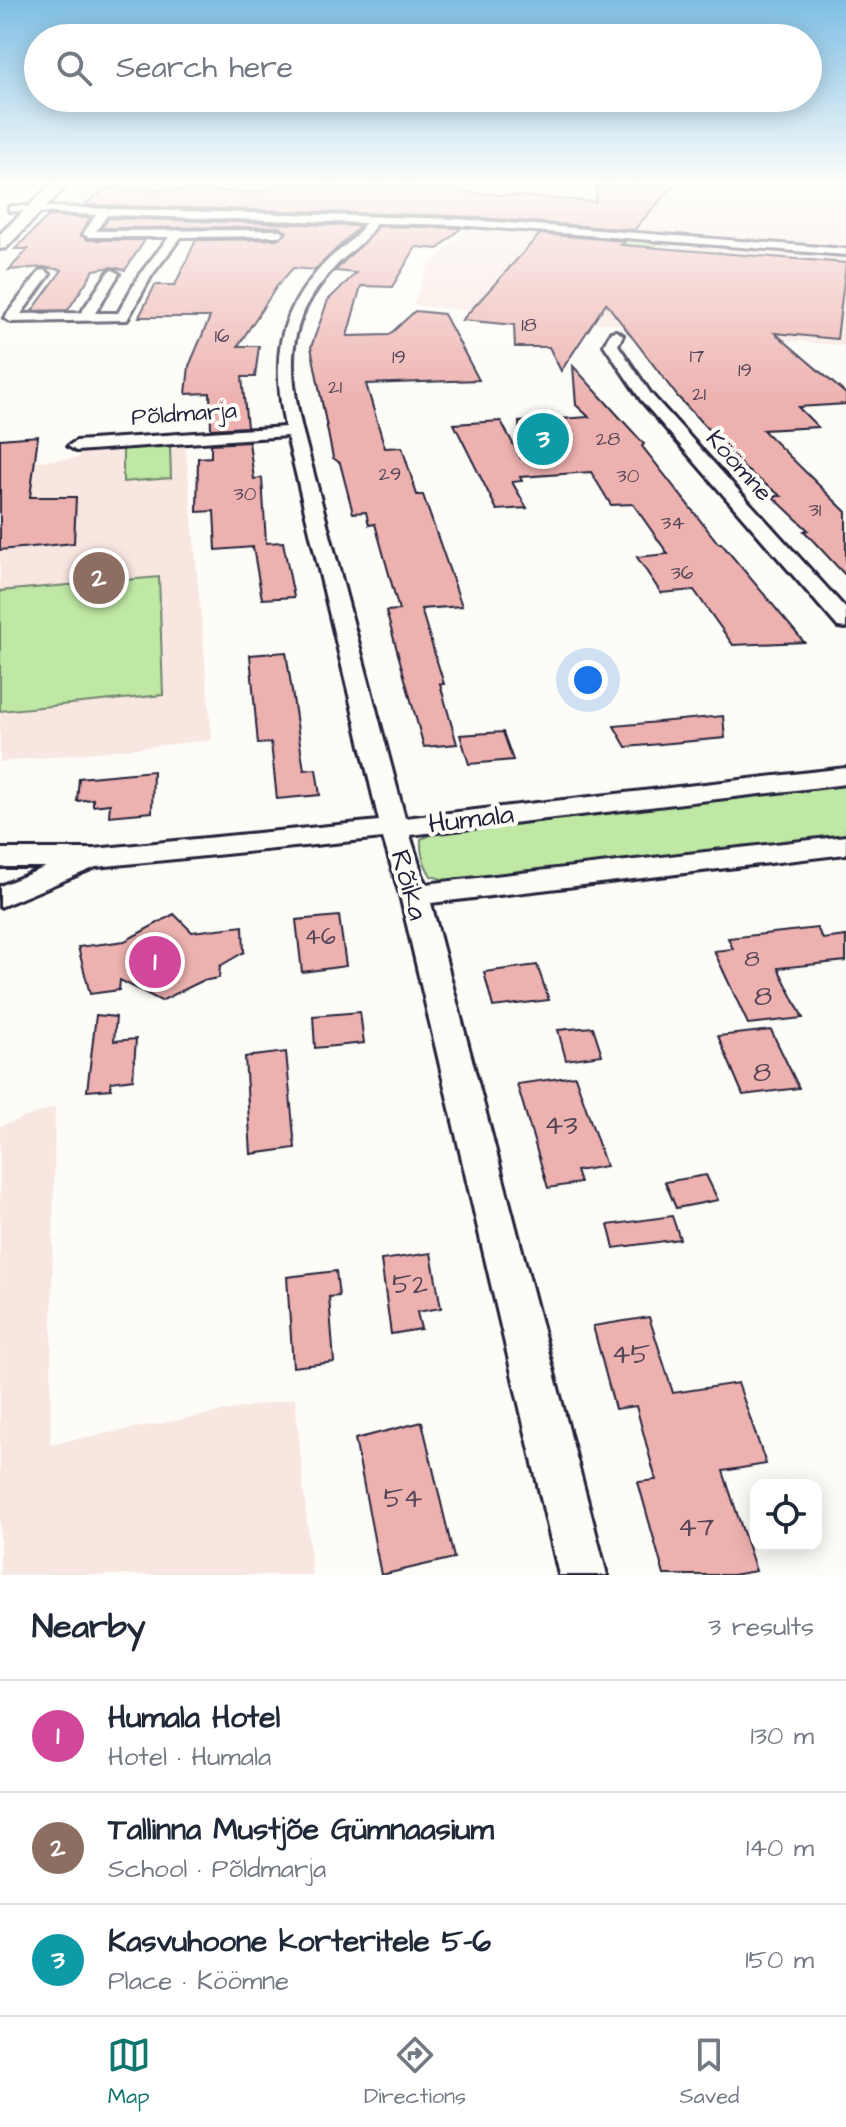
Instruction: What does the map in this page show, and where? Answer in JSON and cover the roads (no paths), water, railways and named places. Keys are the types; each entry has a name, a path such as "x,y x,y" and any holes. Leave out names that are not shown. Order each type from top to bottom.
{"street":[{"path":"6,318 122,317 158,258"},
{"name":"Rõika","path":"337,258 294,319 284,346 284,370 295,431 583,1575"},
{"path":"6,318 44,274"},
{"path":"85,318 113,274"},
{"name":"Köömne","path":"616,335 611,345 646,397 846,622"},
{"name":"Põldmarja","path":"76,446 295,431"},
{"name":"Humala","path":"0,858 94,858 393,828 846,776"},
{"path":"414,895 846,845"},
{"path":"0,897 94,858"}],"place":[{"name":"Kasvuhoone korteritele 5-6","path":"543,439"},
{"name":"Tallinna Mustjõe Gümnaasium","path":"99,578"},
{"name":"Humala Hotel","path":"155,962"}]}
